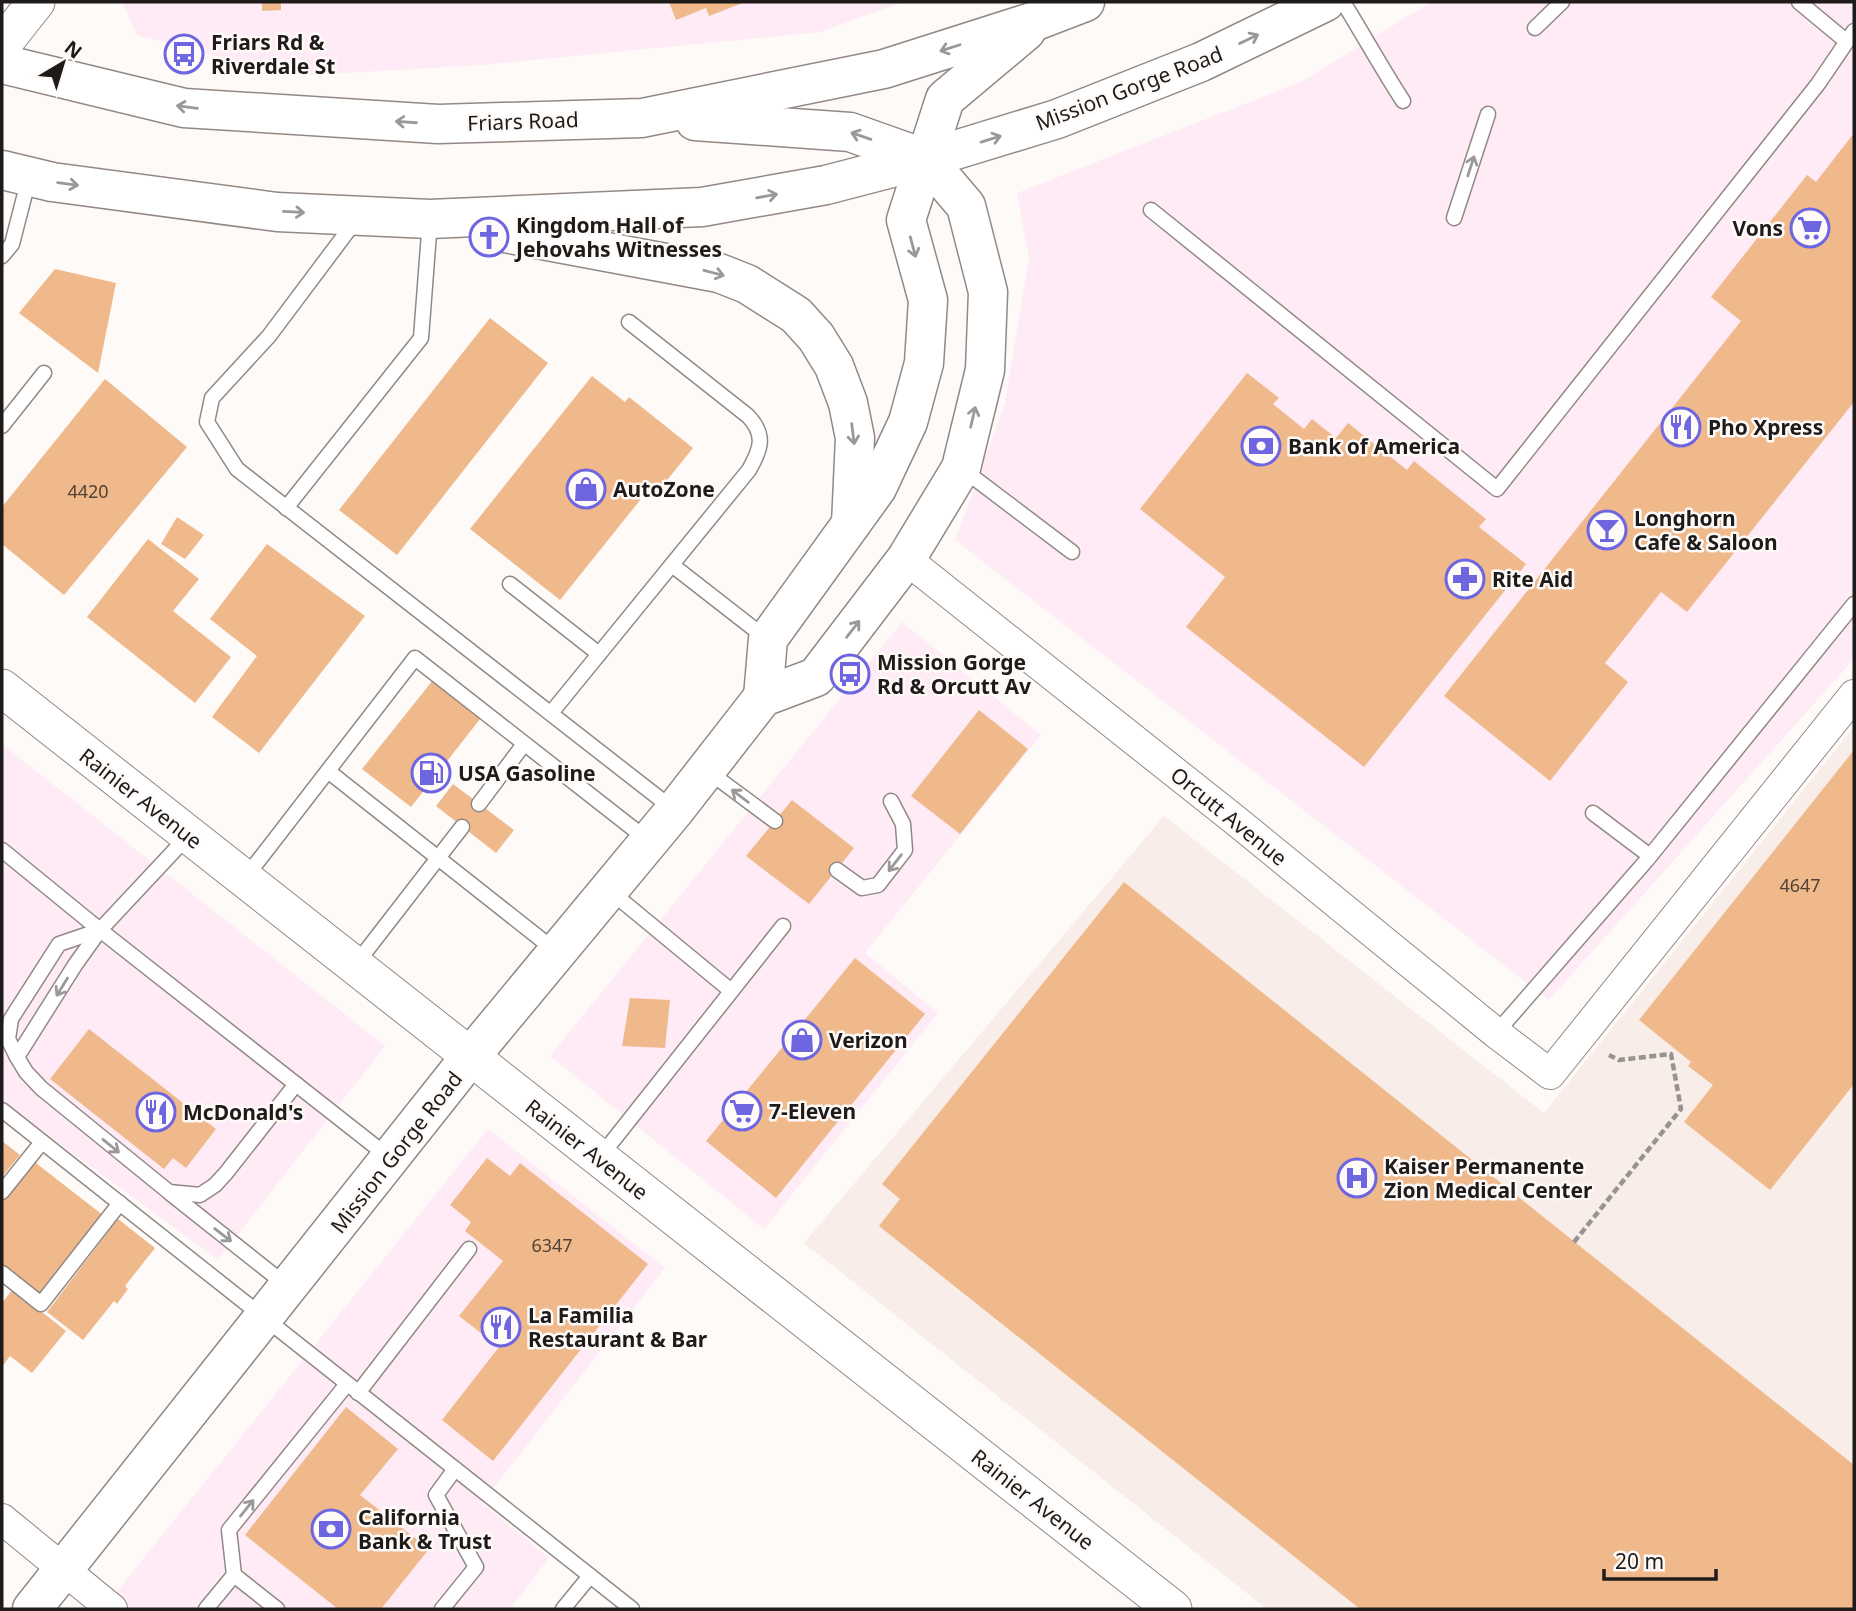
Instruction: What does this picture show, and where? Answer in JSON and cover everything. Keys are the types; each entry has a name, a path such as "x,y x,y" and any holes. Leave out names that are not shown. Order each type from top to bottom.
{"main road":[{"path":"642,118 850,132 926,159 966,206 988,292 985,370 961,468 906,559 816,677 763,697 768,639 877,488 908,422 924,363 928,300 906,220 926,159 946,99 1038,20 1085,2"},
{"name":"Mission Gorge Road","path":"926,159 1057,119 1093,105 1201,62 1325,2"},
{"name":"Friars Road","path":"2,64 184,108 438,124 642,118 884,69 1038,20"},
{"path":"15,173 52,182 277,212 430,219 702,207 818,187 926,159"},
{"path":"430,219 719,273 747,284 796,315 816,337 834,366 848,403 855,439 851,524"},
{"name":"Mission Gorge Road","path":"32,1609 470,1057 675,810 763,697"}],"street":[{"path":"2,45 36,2"},
{"name":"Orcutt Avenue","path":"906,559 1550,1074 1854,695"},
{"name":"Rainier Avenue","path":"2,688 1172,1609"},
{"path":"2,1519 112,1609"}],"lane":[{"path":"1343,2 1403,101"},
{"path":"1535,28 1562,2"},
{"path":"1151,210 1497,489 1818,85 1850,36 1799,2"},
{"path":"1454,219 1488,114"},
{"path":"2,256 12,244 15,173"},
{"path":"359,216 269,336 212,398 207,422 237,469 675,810"},
{"path":"286,508 421,338 430,219"},
{"path":"551,713 749,470 758,455 759,431 748,416 629,322"},
{"path":"2,426 44,373"},
{"path":"961,468 1072,552"},
{"path":"672,565 768,639"},
{"path":"510,584 599,654"},
{"path":"1496,1033 1650,856 1854,604"},
{"path":"244,879 415,658 649,841"},
{"path":"479,804 524,744"},
{"path":"706,770 775,821"},
{"path":"328,771 557,952"},
{"path":"837,870 862,888 878,885 905,850 903,824 891,801"},
{"path":"1593,813 1650,856"},
{"path":"355,966 462,827"},
{"path":"17,1057 100,930 189,836"},
{"path":"2,850 390,1158"},
{"path":"609,890 730,990"},
{"path":"599,1158 782,926"},
{"path":"100,930 59,944 11,1019 8,1039 17,1057 41,1088 288,1287"},
{"path":"169,1192 200,1195 215,1185 296,1084"},
{"path":"2,1110 632,1609"},
{"path":"2,1192 42,1142"},
{"path":"2,1273 41,1304 120,1203"},
{"path":"277,1609 234,1575 229,1530 468,1249"},
{"path":"442,1609 476,1567 436,1495 455,1469"},
{"path":"206,1609 234,1575"},
{"path":"563,1609 590,1576"}],"path":[{"path":"1574,1242 1681,1110 1671,1054 1619,1060"}],"shaded area":[{"path":"122,2 903,2 820,32 482,65 293,76 137,35"},
{"path":"1431,2 1854,2 1854,659 1549,1000 955,540 1005,403 1029,259 1017,193 1303,81"},
{"path":"902,622 1041,735 865,953 938,1013 764,1229 550,1056"},
{"name":"Kaiser Permanente Zion Medical Center","path":"1854,727 1854,1609 1267,1609 804,1243 1164,816 1544,1113"},
{"path":"2,744 385,1046 218,1260 2,1101"},
{"path":"488,1129 665,1268 482,1503 549,1558 510,1609 103,1609"}],"building":[{"path":"262,2 281,2 281,10 262,11"},
{"path":"669,2 745,2 709,16 706,8 676,20"},
{"path":"1854,133 1854,402 1687,612 1661,592 1605,663 1628,682 1550,781 1444,696 1741,321 1711,297 1807,175 1816,182"},
{"path":"55,269 116,283 98,373 19,313"},
{"path":"490,318 548,363 397,555 339,510"},
{"name":"Rite Aid","path":"1247,373 1279,398 1273,404 1304,429 1312,419 1336,438 1348,423 1407,470 1414,461 1486,519 1479,527 1526,564 1364,767 1186,627 1225,577 1140,509"},
{"path":"592,376 625,402 629,397 693,448 660,489 653,484 560,600 470,529"},
{"path":"105,379 187,447 64,595 2,544 2,507"},
{"path":"177,517 204,535 185,559 161,544"},
{"path":"148,539 199,579 173,611 231,657 195,703 87,617"},
{"path":"267,544 365,616 259,753 212,717 257,656 210,619"},
{"path":"437,675 484,714 411,807 362,769"},
{"path":"979,710 1028,749 960,834 911,796"},
{"path":"1854,750 1854,1084 1770,1190 1684,1122 1713,1085 1688,1066 1691,1062 1639,1020"},
{"path":"453,784 514,830 496,853 436,806"},
{"path":"792,800 854,848 809,904 746,856"},
{"name":"Kaiser Permanente Zion Medical Center","path":"1124,882 1854,1465 1854,1609 1360,1609 879,1226 900,1199 882,1184"},
{"path":"855,958 925,1014 776,1198 706,1141"},
{"path":"630,998 670,1000 665,1048 622,1046"},
{"path":"89,1029 216,1129 186,1168 173,1158 164,1169 50,1079"},
{"path":"2,1141 20,1155 2,1177"},
{"path":"487,1158 510,1176 520,1163 648,1264 493,1461 442,1420 499,1347 459,1316 503,1261 465,1231 471,1222 450,1205"},
{"path":"32,1160 104,1216 41,1296 2,1265 2,1198"},
{"path":"118,1219 155,1248 125,1286 128,1289 117,1304 114,1301 83,1340 47,1312"},
{"path":"13,1289 66,1331 32,1373 10,1356 2,1367 2,1303"},
{"path":"346,1407 398,1449 360,1495 429,1549 381,1609 338,1609 245,1535"}],"place":[{"name":"Friars Rd & Riverdale St","path":"184,54"},
{"name":"Vons","path":"1810,228"},
{"name":"Kingdom Hall of Jehovahs Witnesses","path":"489,237"},
{"name":"Pho Xpress","path":"1681,427"},
{"name":"Bank of America","path":"1261,446"},
{"name":"AutoZone","path":"586,489"},
{"name":"Longhorn Cafe & Saloon","path":"1607,530"},
{"name":"Rite Aid","path":"1465,579"},
{"name":"Mission Gorge Rd & Orcutt Av","path":"850,674"},
{"name":"USA Gasoline","path":"431,773"},
{"name":"Verizon","path":"802,1040"},
{"name":"7-Eleven","path":"742,1111"},
{"name":"McDonald's","path":"156,1112"},
{"name":"Kaiser Permanente Zion Medical Center","path":"1357,1178"},
{"name":"La Familia Restaurant & Bar","path":"501,1327"},
{"name":"California Bank & Trust","path":"331,1529"}]}
